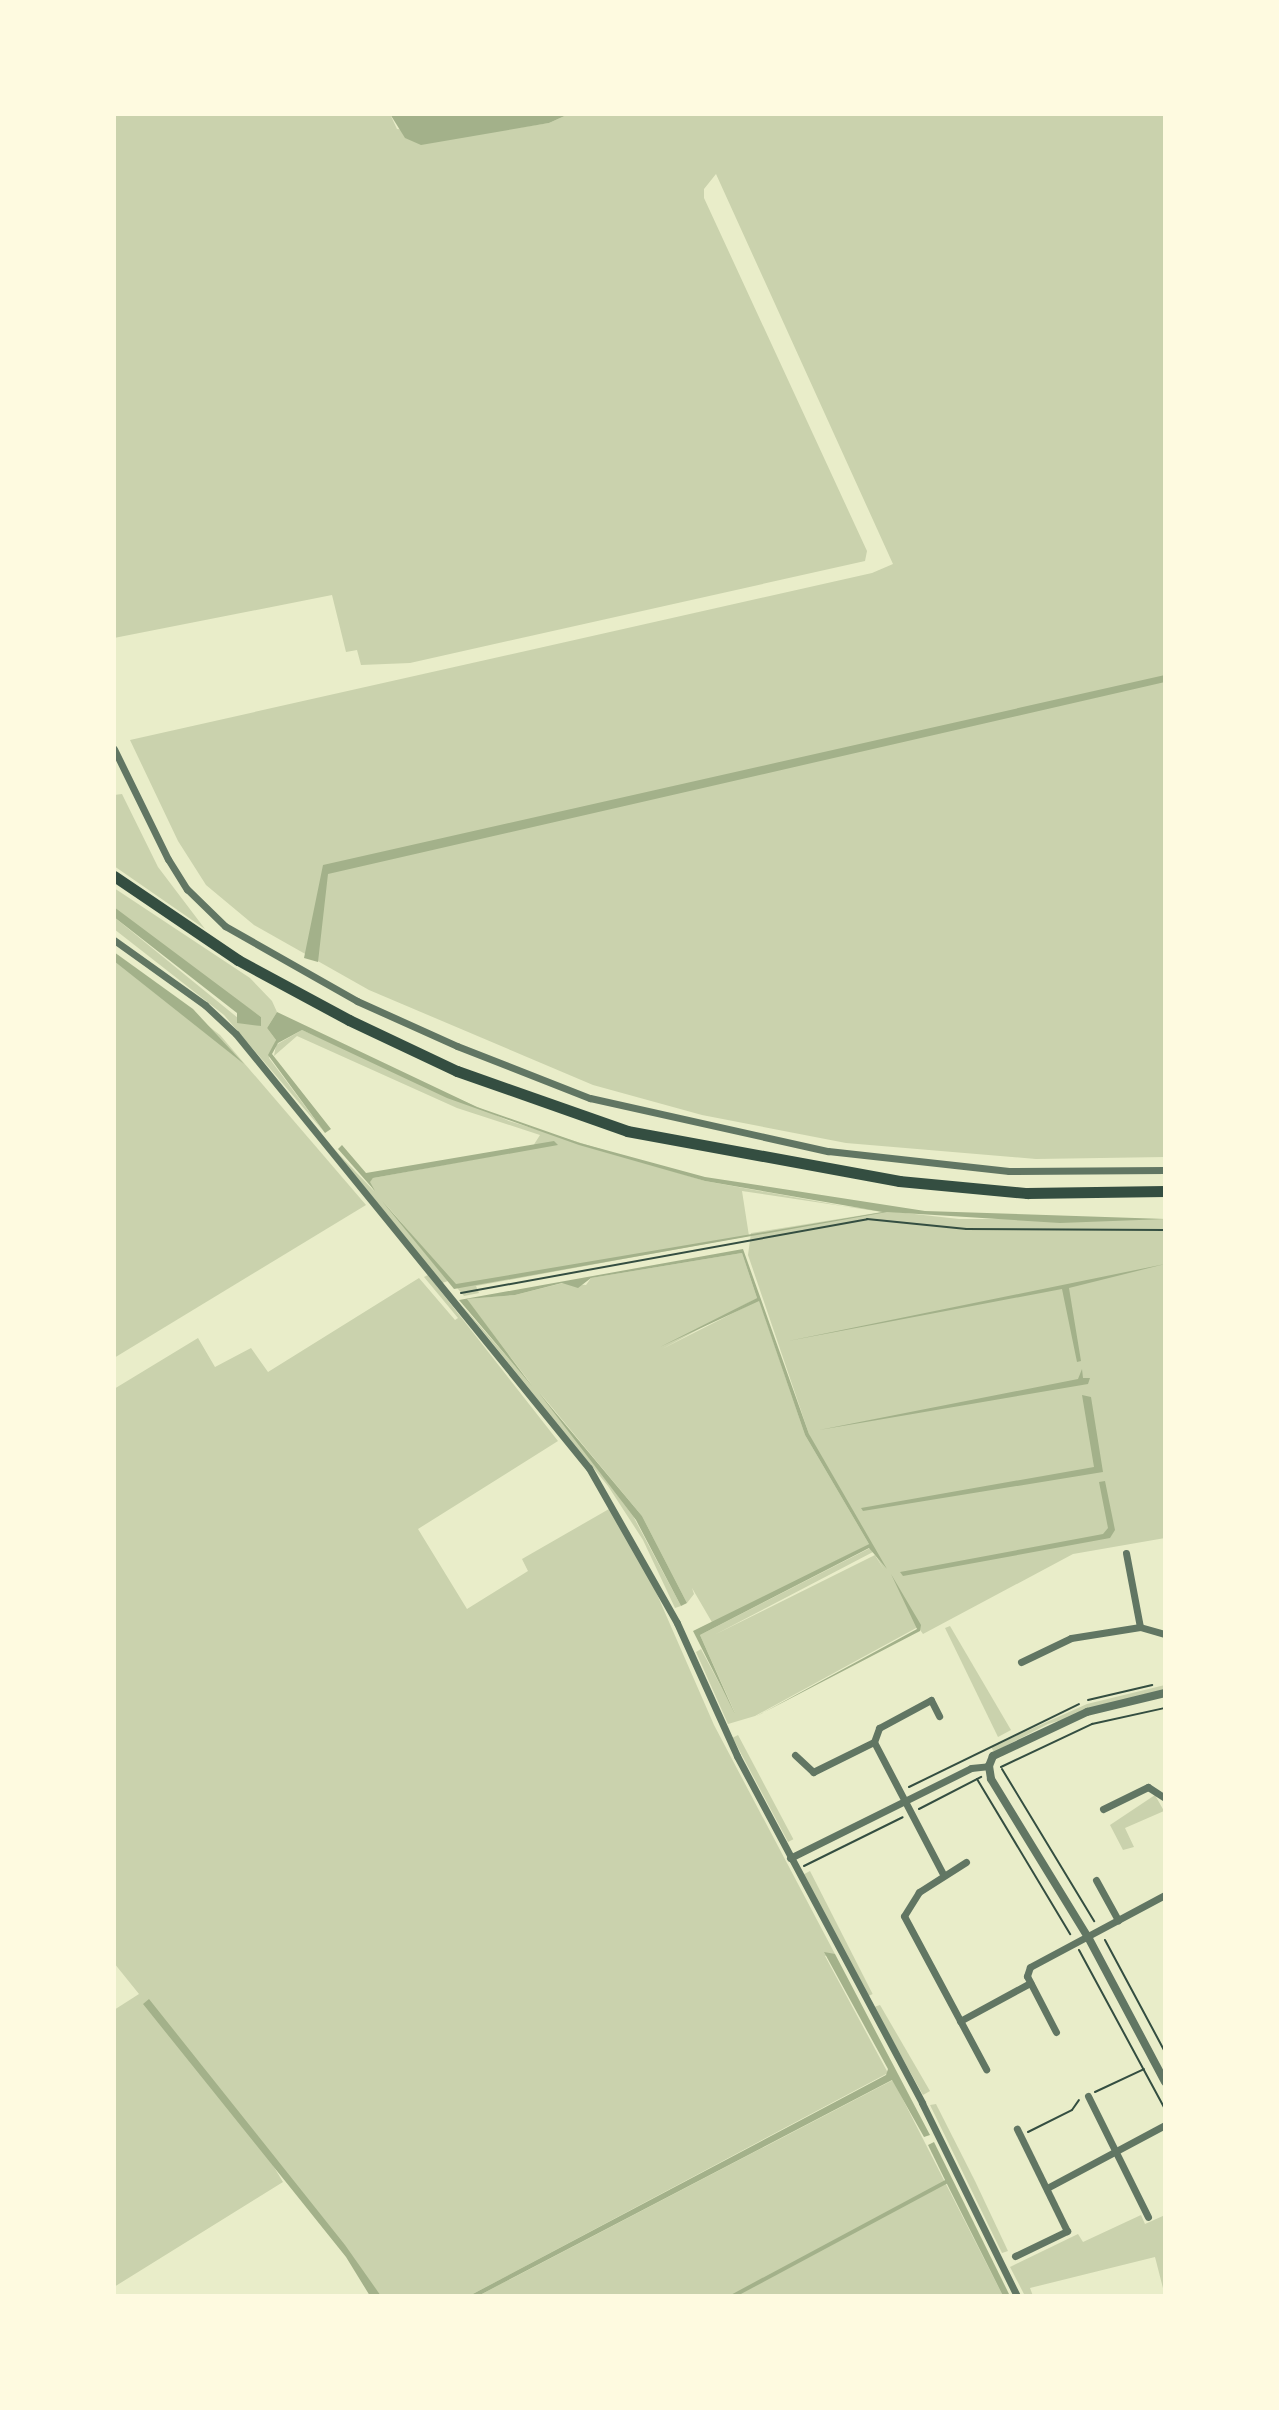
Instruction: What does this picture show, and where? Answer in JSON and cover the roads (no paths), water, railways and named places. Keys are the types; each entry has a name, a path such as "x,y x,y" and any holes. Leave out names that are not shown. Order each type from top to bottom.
{"highway":[{"path":"114,876 238,960 349,1020 457,1071 627,1131 899,1181 1027,1193 1165,1191"}],"street":[{"path":"114,749 168,859 187,889 225,926 357,1001 457,1046 590,1098 828,1151 1009,1171 1165,1170"},
{"path":"114,940 205,1005 236,1034 450,1300 538,1403 615,1507 677,1623 737,1756 922,2103 1017,2296"},
{"path":"1126,1553 1140,1627"},
{"path":"1021,1662 1057,1642 1140,1627 1165,1634"},
{"path":"1165,1693 1087,1712 993,1756 989,1769 1088,1937 1165,2082"},
{"path":"809,1782 813,1772 874,1742 879,1728 931,1700 939,1716"},
{"path":"874,1742 943,1874"},
{"path":"795,1755 813,1772"},
{"path":"790,1858 971,1768 989,1769"},
{"path":"1103,1809 1148,1787 1165,1798"},
{"path":"966,1862 943,1874 907,1905 904,1916 986,2069"},
{"path":"1096,1880 1118,1920"},
{"path":"1056,2032 1030,1983 1030,1967 1165,1895"},
{"path":"960,2021 1030,1983"},
{"path":"1088,2096 1148,2217"},
{"path":"1047,2188 1165,2125"},
{"path":"1015,2256 1067,2231 1017,2129"}],"waterway":[{"path":"733,2296 946,2182"}]}
